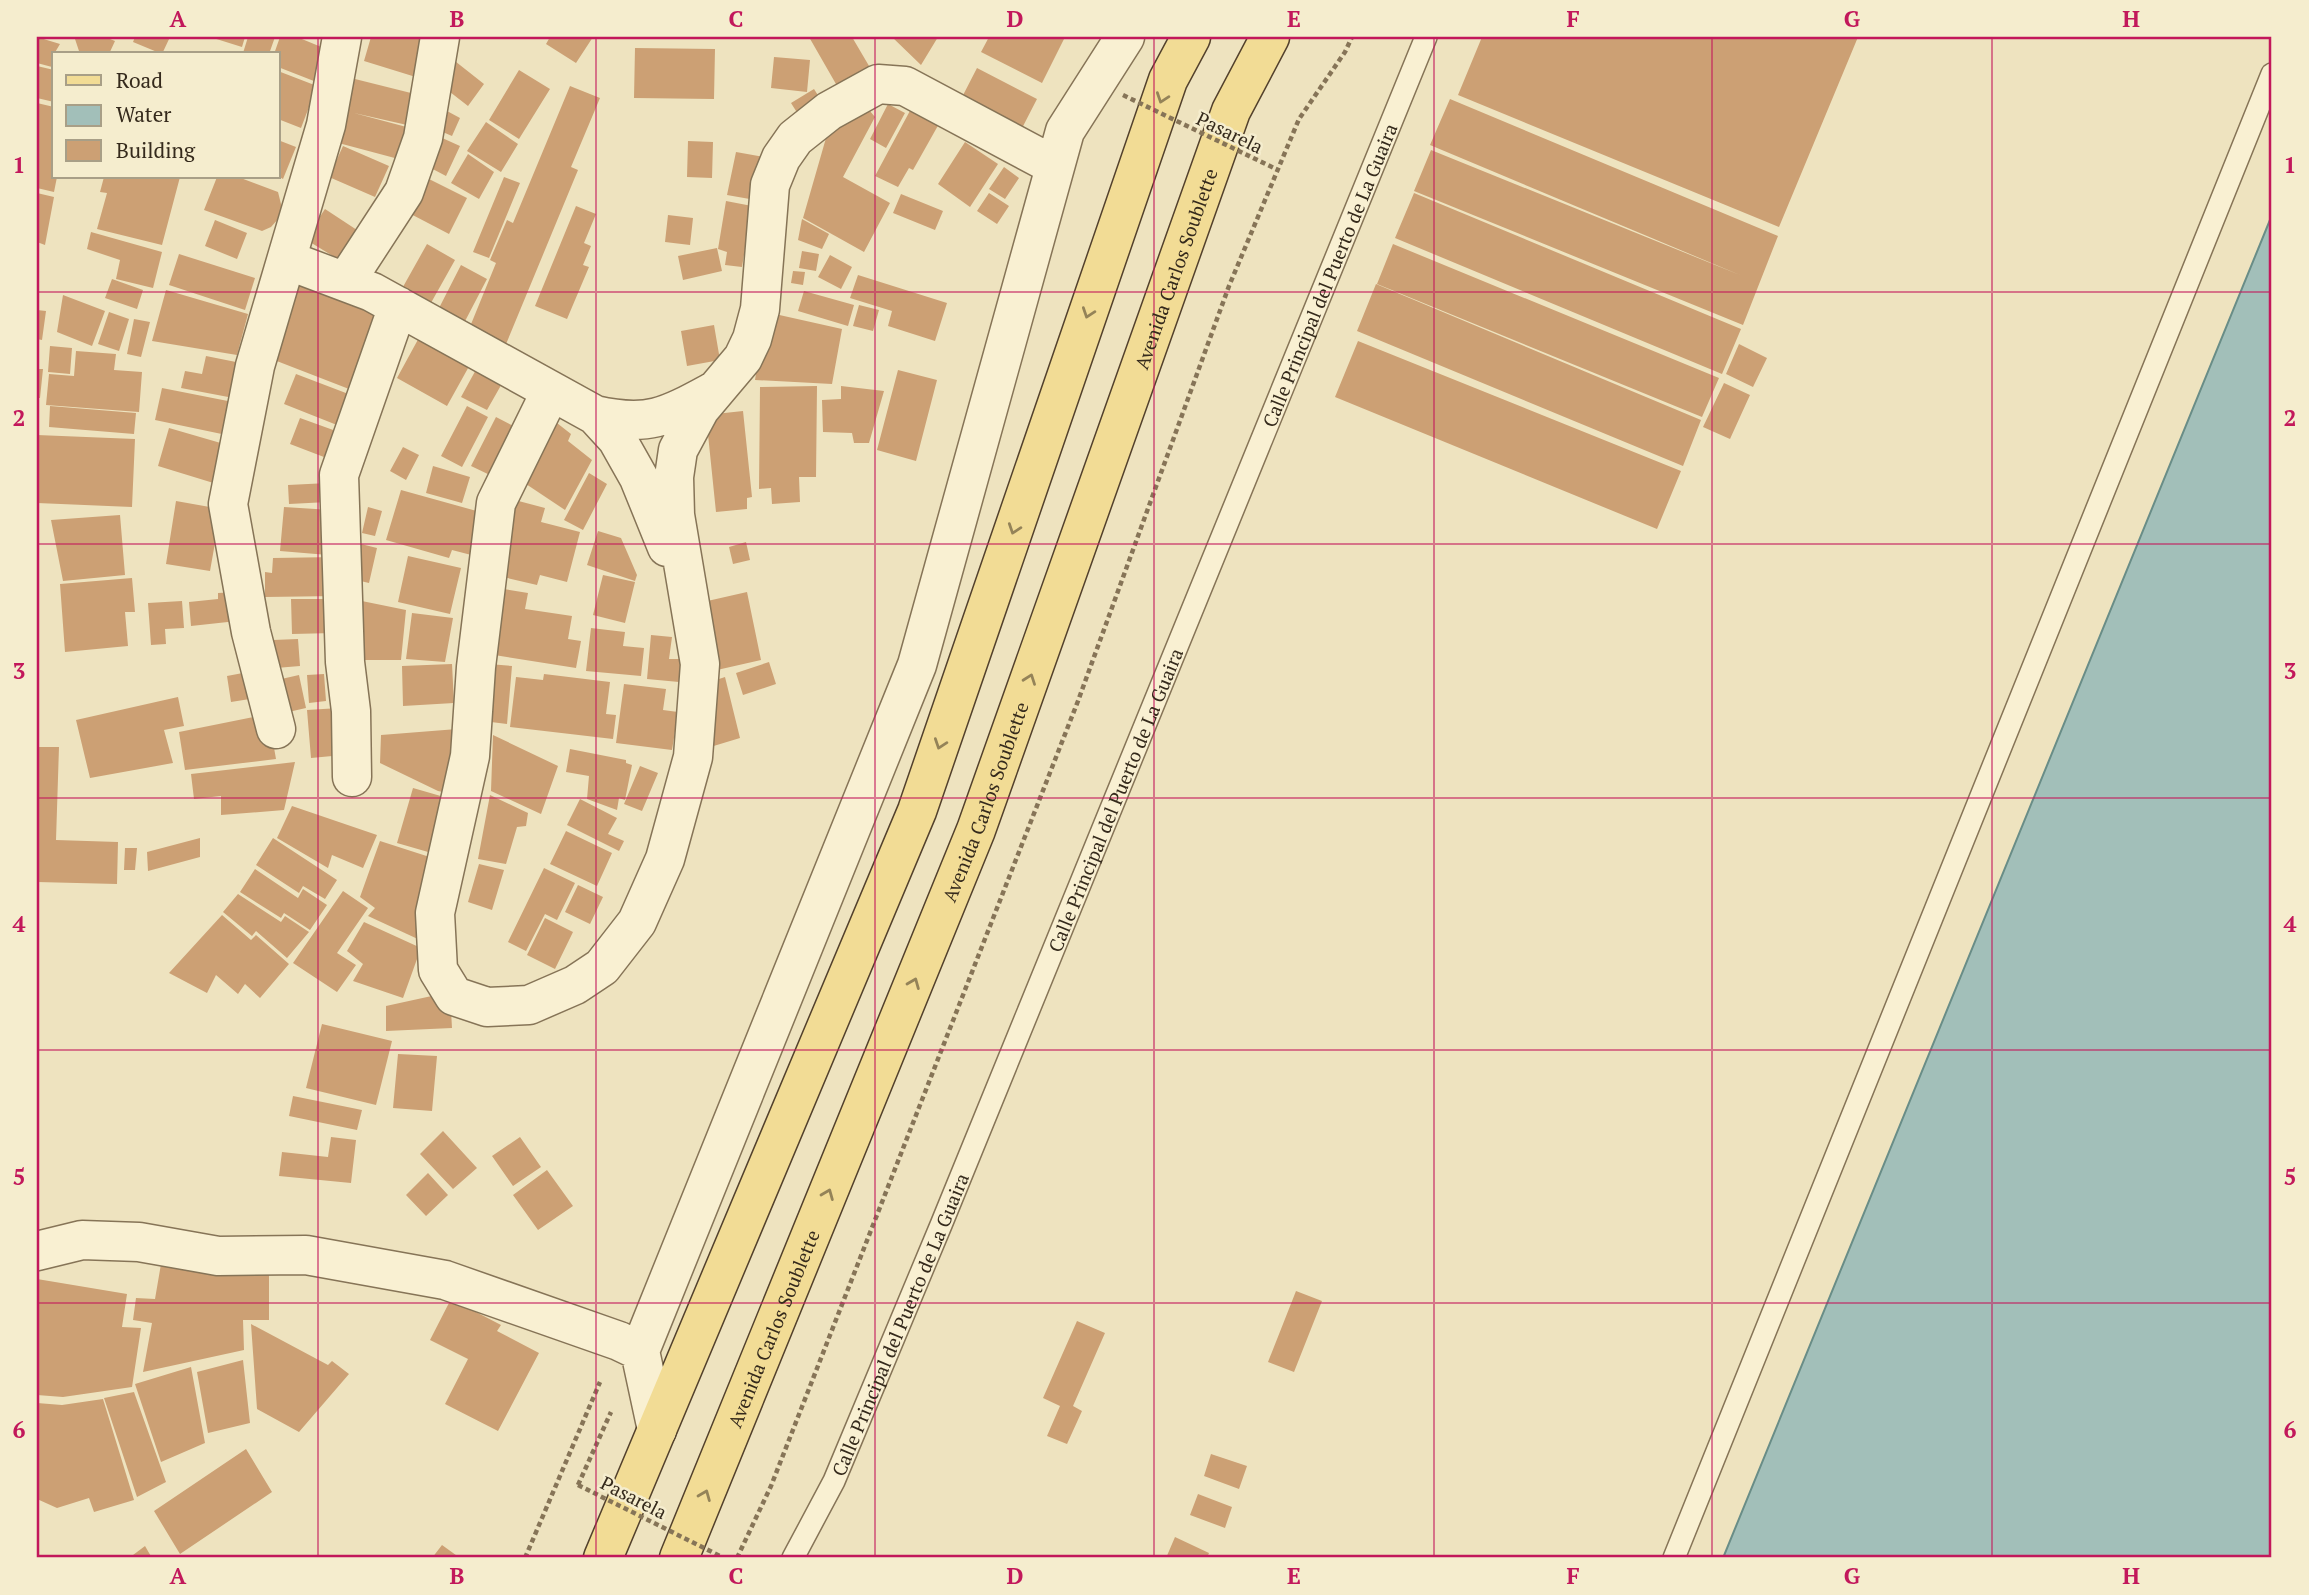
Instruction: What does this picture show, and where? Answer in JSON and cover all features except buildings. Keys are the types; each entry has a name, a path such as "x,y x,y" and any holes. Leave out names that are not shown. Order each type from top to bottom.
{"main road":[{"path":"603,1558 917,811 1168,79 1191,37"},
{"name":"Avenida Carlos Soublette","path":"679,1558 976,830 1231,111 1270,37"}],"street":[{"path":"276,729 251,632 228,504 255,366 326,125 342,37"},
{"path":"346,281 404,192 423,138 440,37"},
{"path":"657,1430 640,1351 918,665 1065,131 1125,37"},
{"path":"288,260 346,281 398,306 595,415 620,421 648,421 675,412 712,392 727,379 743,358 752,339 760,309 770,185 781,158 795,138 830,111 878,84 905,86 1055,166"},
{"path":"352,777 339,475 398,306"},
{"path":"551,391 496,503 476,667 470,756 435,913 438,970 454,996 487,1007 529,1005 575,985 602,967 637,922 665,859 693,757 700,664 675,515 674,477 678,450 712,392"},
{"path":"595,415 617,439 639,478 687,598"},
{"path":"37,1251 82,1241 139,1242 218,1256 306,1255 445,1280 619,1340 640,1351"}],"lane":[{"name":"Calle Principal del Puerto de La Guaira","path":"793,1558 834,1481 941,1225 1426,37"},
{"path":"1674,1558 2272,74"}],"path":[{"path":"735,1558 771,1486 1078,701 1229,286 1299,119 1345,52 1352,37"},
{"name":"Pasarela","path":"1123,95 1276,169 1299,119"},
{"path":"525,1558 600,1382"},
{"name":"Pasarela","path":"612,1411 578,1485 724,1558"}],"water":[{"path":"2272,215 2272,1558 1723,1558"}]}
